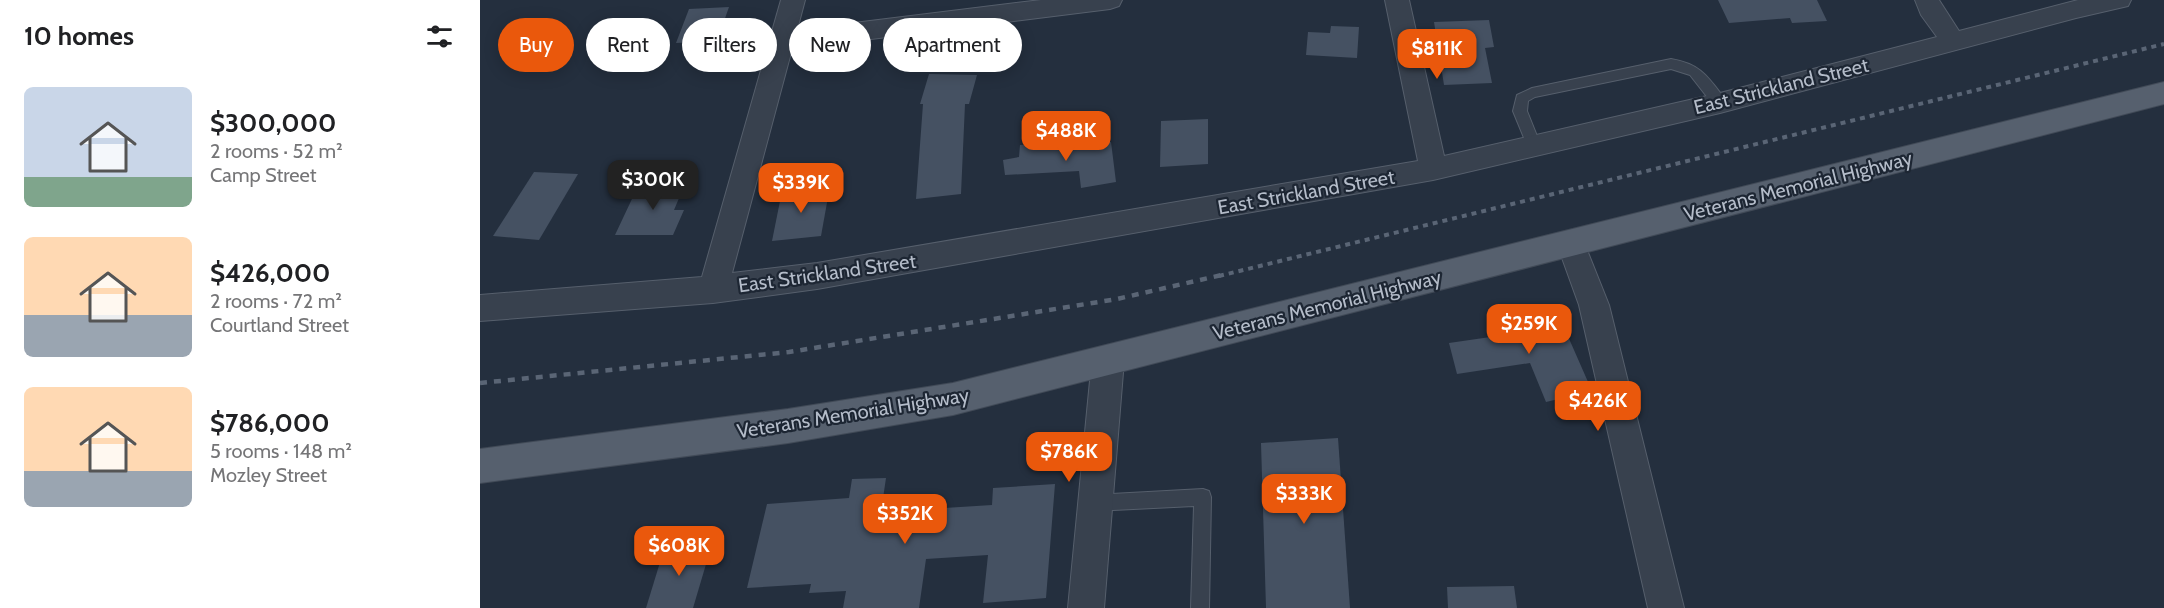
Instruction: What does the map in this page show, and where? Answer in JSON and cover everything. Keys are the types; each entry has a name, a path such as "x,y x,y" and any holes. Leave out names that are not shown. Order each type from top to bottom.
{"main road":[{"name":"Veterans Memorial Highway","path":"480,466 788,426 953,399 2164,93"}],"street":[{"path":"713,290 793,0"},
{"path":"783,41 1110,0"},
{"path":"1397,0 1434,169"},
{"path":"1927,0 1930,9 1953,42"},
{"name":"East Strickland Street","path":"480,308 713,290 910,261 1434,169 1720,103 2076,9 2119,0"},
{"path":"1571,244 1594,305 1666,608"},
{"path":"1086,608 1093,503 1104,416 1108,360"}],"lane":[{"path":"1534,146 1520,111 1522,98 1532,93 1671,64 1687,65 1696,71 1720,103"},
{"path":"1093,503 1203,497 1200,608"}],"building":[{"path":"1718,0 1817,0 1827,21 1792,23 1790,18 1729,23"},
{"path":"729,7 725,18 686,18 689,9"},
{"path":"1489,20 1494,47 1485,48 1492,83 1444,85 1434,22"},
{"path":"1331,26 1359,27 1357,58 1306,55 1308,32 1330,33"},
{"path":"682,27 682,43 676,43"},
{"path":"929,74 977,75 969,104 965,104 961,194 916,199 923,104 920,104"},
{"path":"1208,119 1208,164 1160,167 1161,121"},
{"path":"1111,142 1116,182 1081,188 1079,171 1005,175 1003,160 1019,157 1020,145 1062,143 1061,150"},
{"path":"534,172 578,174 539,240 493,236"},
{"path":"639,184 685,184 674,210 684,210 673,235 615,235"},
{"path":"830,186 821,236 772,241 782,191"},
{"path":"1556,309 1592,391 1546,402 1530,363 1457,374 1449,343 1518,333 1512,319"},
{"path":"1338,438 1350,608 1266,608 1261,443"},
{"path":"886,478 881,512 992,505 993,488 1055,484 1046,598 983,603 988,555 926,559 919,608 843,608 846,591 809,593 811,584 747,588 767,504 849,498 852,479"},
{"path":"712,544 693,608 646,608 665,546"},
{"path":"1514,586 1517,608 1448,608 1447,587"}],"railway":[{"path":"1219,276 2164,44"},
{"path":"480,383 789,352 1117,299 1226,274"}]}
